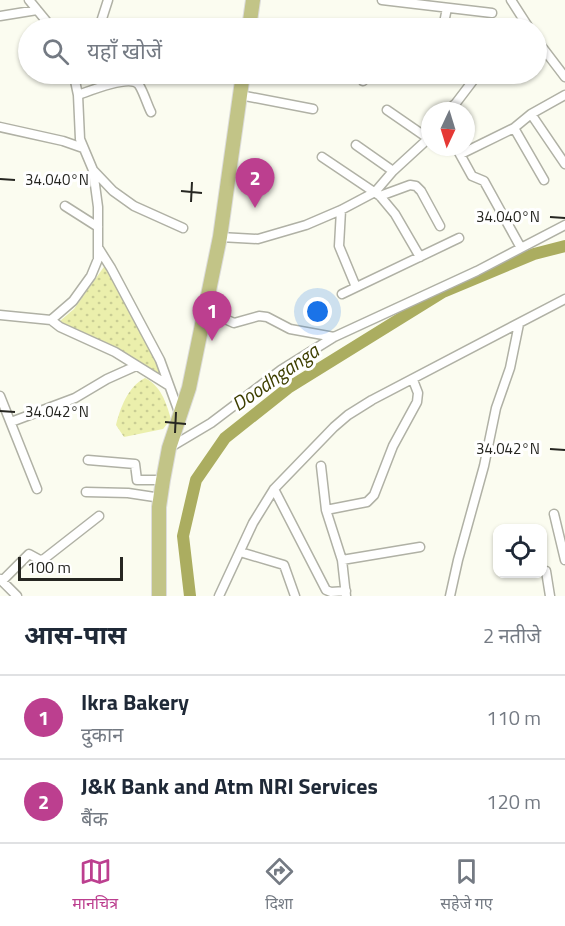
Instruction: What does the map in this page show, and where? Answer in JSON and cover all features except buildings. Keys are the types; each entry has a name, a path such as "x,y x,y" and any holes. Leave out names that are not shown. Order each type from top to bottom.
{"main road":[{"path":"250,18 253,0"},
{"path":"159,596 161,498 168,448 189,388 220,237 242,84"}],"street":[{"path":"29,0 44,18"},
{"path":"102,18 108,0"},
{"path":"382,0 431,3 447,8 492,13"},
{"path":"511,0 521,18"},
{"path":"445,18 447,8"},
{"path":"0,16 37,10"},
{"path":"547,52 565,76"},
{"path":"76,84 78,131 93,170 113,191 134,206 183,228"},
{"path":"78,95 114,84"},
{"path":"136,84 151,112"},
{"path":"457,102 470,84"},
{"path":"240,95 314,109"},
{"path":"475,143 514,128 531,114 565,95"},
{"path":"387,110 421,132"},
{"path":"531,114 565,164"},
{"path":"0,127 63,141 83,148"},
{"path":"514,128 544,180"},
{"path":"356,145 393,171"},
{"path":"378,194 393,171 421,146"},
{"path":"461,156 474,178 484,181 521,248"},
{"path":"322,157 378,194 395,214 420,258"},
{"path":"51,320 67,308 91,276 98,259 98,226 93,170"},
{"path":"220,237 258,239 306,225 378,194 410,185 416,186 422,192 440,226"},
{"path":"65,206 98,226"},
{"path":"341,210 339,246 356,287"},
{"path":"168,448 203,428 281,370 334,337 477,271 565,225"},
{"path":"342,294 459,238"},
{"path":"99,249 160,360 180,415"},
{"path":"219,596 264,503 274,489 348,415 372,400 565,299"},
{"path":"205,310 234,323 259,316 267,317 290,329 334,337"},
{"path":"0,315 51,320 60,327 97,342 168,384"},
{"path":"450,596 484,466 496,408 510,368 519,324"},
{"path":"11,422 75,398 107,379 136,366"},
{"path":"326,510 372,499 393,446 417,402 418,393 413,380"},
{"path":"0,396 37,489"},
{"path":"88,460 135,464 137,480 163,480"},
{"path":"274,489 326,590 346,594 342,560 326,510 321,466"},
{"path":"86,492 128,493 161,498"},
{"path":"554,514 563,539 565,560"},
{"path":"17,596 1,580 28,554 42,560 99,516"},
{"path":"342,560 420,547"},
{"path":"240,552 285,565 295,596"},
{"path":"547,577 550,596"}],"green space":[{"path":"106,264 162,373 157,375 143,369 105,342 61,327 60,321 74,309"},
{"path":"145,378 159,390 171,419 163,429 124,437 116,425 120,412 129,392"}],"waterway":[{"name":"Doodhganga","path":"190,596 183,536 196,480 225,438 288,388 443,292 534,254 565,246"}],"place":[{"name":"J&K Bank and Atm NRI Services","path":"255,208"},
{"name":"Ikra Bakery","path":"212,341"}]}
